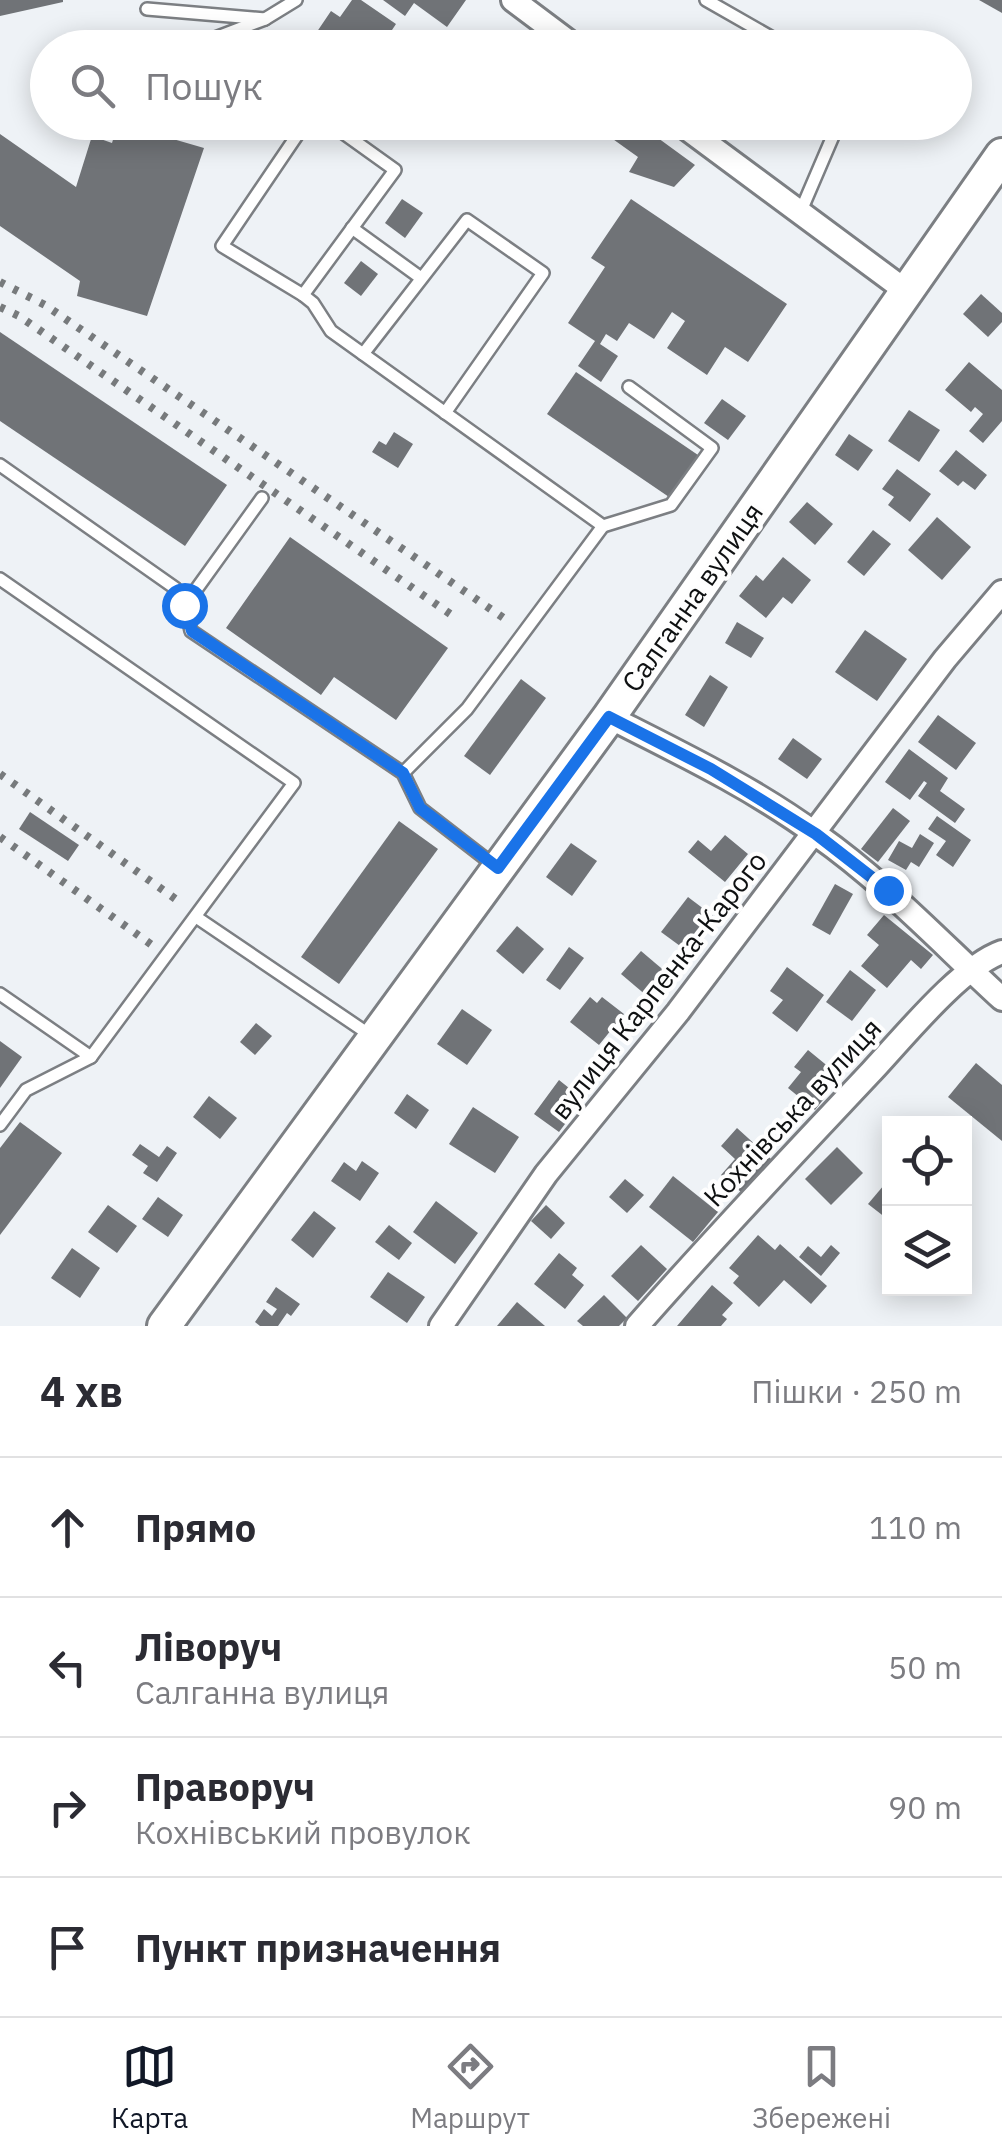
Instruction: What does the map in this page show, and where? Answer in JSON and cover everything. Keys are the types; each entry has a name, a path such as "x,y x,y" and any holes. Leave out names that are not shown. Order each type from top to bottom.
{"street":[{"path":"512,0 553,30"},
{"path":"702,140 906,290"},
{"name":"Салганна вулиця","path":"164,1326 609,717 1002,155"},
{"name":"вулиця Карпенка-Карого","path":"440,1326 546,1174 678,1012 945,659 1002,592"},
{"path":"609,717 711,769 816,834 888,890 1002,999"},
{"name":"Кохнівська вулиця","path":"637,1326 691,1263 970,970 1002,952"}],"lane":[{"path":"236,30 265,19 296,0"},
{"path":"706,0 758,30"},
{"path":"147,9 265,19"},
{"path":"294,140 222,246 303,295 314,304 331,331 603,526"},
{"path":"303,295 395,170 353,140"},
{"path":"800,213 831,140"},
{"path":"363,354 467,220 543,272 445,413"},
{"path":"352,228 421,278"},
{"path":"403,773 467,709 603,526 671,504 712,448 629,387"},
{"path":"0,465 175,588 192,631 403,773 420,808 498,868"},
{"path":"184,605 262,498"},
{"path":"0,579 294,783 90,1057 26,1090 0,1125"},
{"path":"196,917 374,1038"},
{"path":"0,994 90,1057"}],"building":[{"path":"0,0 63,0 63,2 0,16"},
{"path":"352,0 361,0 396,24 392,30 318,30 331,11 340,17"},
{"path":"383,0 466,0 447,27 414,3 405,16"},
{"path":"979,0 1002,0 1002,13"},
{"path":"0,134 76,187 91,140 176,140 204,148 147,316 77,296 80,281 0,226"},
{"path":"614,140 661,140 695,165 674,187 629,172 638,157"},
{"path":"402,199 423,213 405,238 385,223"},
{"path":"631,199 787,304 748,362 725,347 707,375 667,348 685,321 672,312 654,339 629,323 617,341 606,334 600,344 618,356 601,382 578,366 595,341 568,323 605,267 591,258"},
{"path":"361,261 378,274 361,296 344,283"},
{"path":"981,294 1002,313 1002,322 988,337 963,314"},
{"path":"0,332 227,485 185,546 0,421"},
{"path":"969,362 1002,390 1002,421 983,443 969,431 983,414 975,407 971,412 945,390"},
{"path":"576,372 698,455 669,497 547,414"},
{"path":"722,399 746,416 728,440 704,423"},
{"path":"909,410 940,430 919,462 888,441"},
{"path":"394,432 413,444 398,468 372,452 379,441 386,445"},
{"path":"849,434 873,450 858,471 835,455"},
{"path":"956,450 987,475 975,490 963,481 958,486 939,471"},
{"path":"897,469 931,494 910,522 888,505 894,497 882,489"},
{"path":"807,502 833,524 815,545 789,522"},
{"path":"937,517 971,547 942,580 908,550"},
{"path":"873,530 891,544 864,576 847,562"},
{"path":"290,537 448,648 396,720 334,677 321,695 226,628"},
{"path":"783,557 811,580 792,604 783,597 766,618 739,596 756,575 763,581"},
{"path":"737,622 764,638 751,658 725,643"},
{"path":"865,630 907,659 877,701 835,672"},
{"path":"710,675 728,687 704,727 685,715"},
{"path":"521,679 546,698 490,775 464,756"},
{"path":"938,715 976,743 956,770 918,742"},
{"path":"793,738 822,759 807,779 778,759"},
{"path":"909,749 948,778 940,791 965,809 955,823 918,796 927,783 924,781 910,800 885,782"},
{"path":"893,808 910,821 878,862 861,849"},
{"path":"30,812 79,845 68,861 19,829"},
{"path":"937,816 971,840 953,867 936,855 946,841 928,829"},
{"path":"399,821 438,849 339,984 301,957"},
{"path":"920,834 934,843 919,867 911,862 906,870 888,860 899,841 912,848"},
{"path":"725,835 748,854 725,882 688,852 698,840 711,851"},
{"path":"571,843 597,861 572,896 546,877"},
{"path":"835,884 853,894 830,935 812,925"},
{"path":"688,897 717,919 691,954 661,932"},
{"path":"884,915 933,955 921,969 911,960 887,988 861,966 879,945 867,935"},
{"path":"517,926 544,949 523,974 496,951"},
{"path":"569,947 584,958 560,990 546,980"},
{"path":"641,951 674,979 654,1002 621,974"},
{"path":"787,967 824,995 797,1032 772,1013 783,1000 770,991"},
{"path":"850,970 876,990 852,1021 826,1002"},
{"path":"590,997 597,1003 602,997 624,1014 599,1045 570,1022"},
{"path":"462,1009 492,1030 467,1065 437,1044"},
{"path":"256,1023 272,1036 255,1055 240,1042"},
{"path":"0,1041 22,1057 0,1088"},
{"path":"808,1050 841,1077 815,1110 788,1088 801,1072 794,1067"},
{"path":"976,1063 1002,1085 1002,1141 972,1116 948,1097"},
{"path":"559,1080 574,1092 570,1097 580,1104 559,1132 534,1114"},
{"path":"407,1094 429,1110 416,1129 394,1113"},
{"path":"209,1096 237,1118 220,1139 193,1117"},
{"path":"473,1107 519,1137 495,1173 449,1144"},
{"path":"20,1122 62,1153 0,1235 0,1148"},
{"path":"737,1128 771,1159 741,1192 721,1175 735,1159 721,1146"},
{"path":"140,1144 159,1157 167,1146 177,1153 157,1182 143,1173 148,1166 132,1155"},
{"path":"837,1147 863,1173 831,1205 805,1179"},
{"path":"362,1161 379,1173 360,1201 331,1181 344,1162 356,1171"},
{"path":"673,1176 718,1212 693,1242 649,1207"},
{"path":"625,1179 644,1195 627,1213 609,1197"},
{"path":"882,1187 882,1215 868,1204"},
{"path":"158,1197 183,1215 168,1237 142,1219"},
{"path":"436,1201 478,1233 455,1264 413,1232"},
{"path":"108,1205 137,1226 117,1253 88,1232"},
{"path":"546,1205 565,1223 551,1239 531,1221"},
{"path":"314,1211 336,1228 313,1258 291,1240"},
{"path":"389,1225 412,1243 399,1260 375,1242"},
{"path":"758,1235 775,1250 780,1244 827,1286 811,1304 784,1280 759,1307 733,1283 739,1276 729,1268"},
{"path":"641,1245 667,1269 638,1301 611,1276"},
{"path":"831,1245 840,1253 821,1276 799,1257 808,1246 821,1257"},
{"path":"72,1248 100,1268 80,1298 51,1278"},
{"path":"559,1253 577,1268 572,1275 584,1285 565,1309 534,1284"},
{"path":"388,1272 425,1297 407,1323 370,1297"},
{"path":"712,1285 733,1303 722,1315 727,1319 721,1326 677,1326"},
{"path":"276,1287 300,1304 278,1326 260,1326 255,1322 264,1309 272,1316 277,1309 266,1302"},
{"path":"604,1295 627,1318 619,1326 583,1326 577,1321"},
{"path":"517,1302 545,1326 497,1326"}],"railway":[{"path":"0,282 45,305 511,623"},
{"path":"0,307 19,316 456,618"},
{"path":"0,774 177,900"},
{"path":"0,837 152,945"}],"route":[{"path":"184,605 192,631 403,773 420,808 498,868 609,717 711,769 816,834 888,890"}]}
